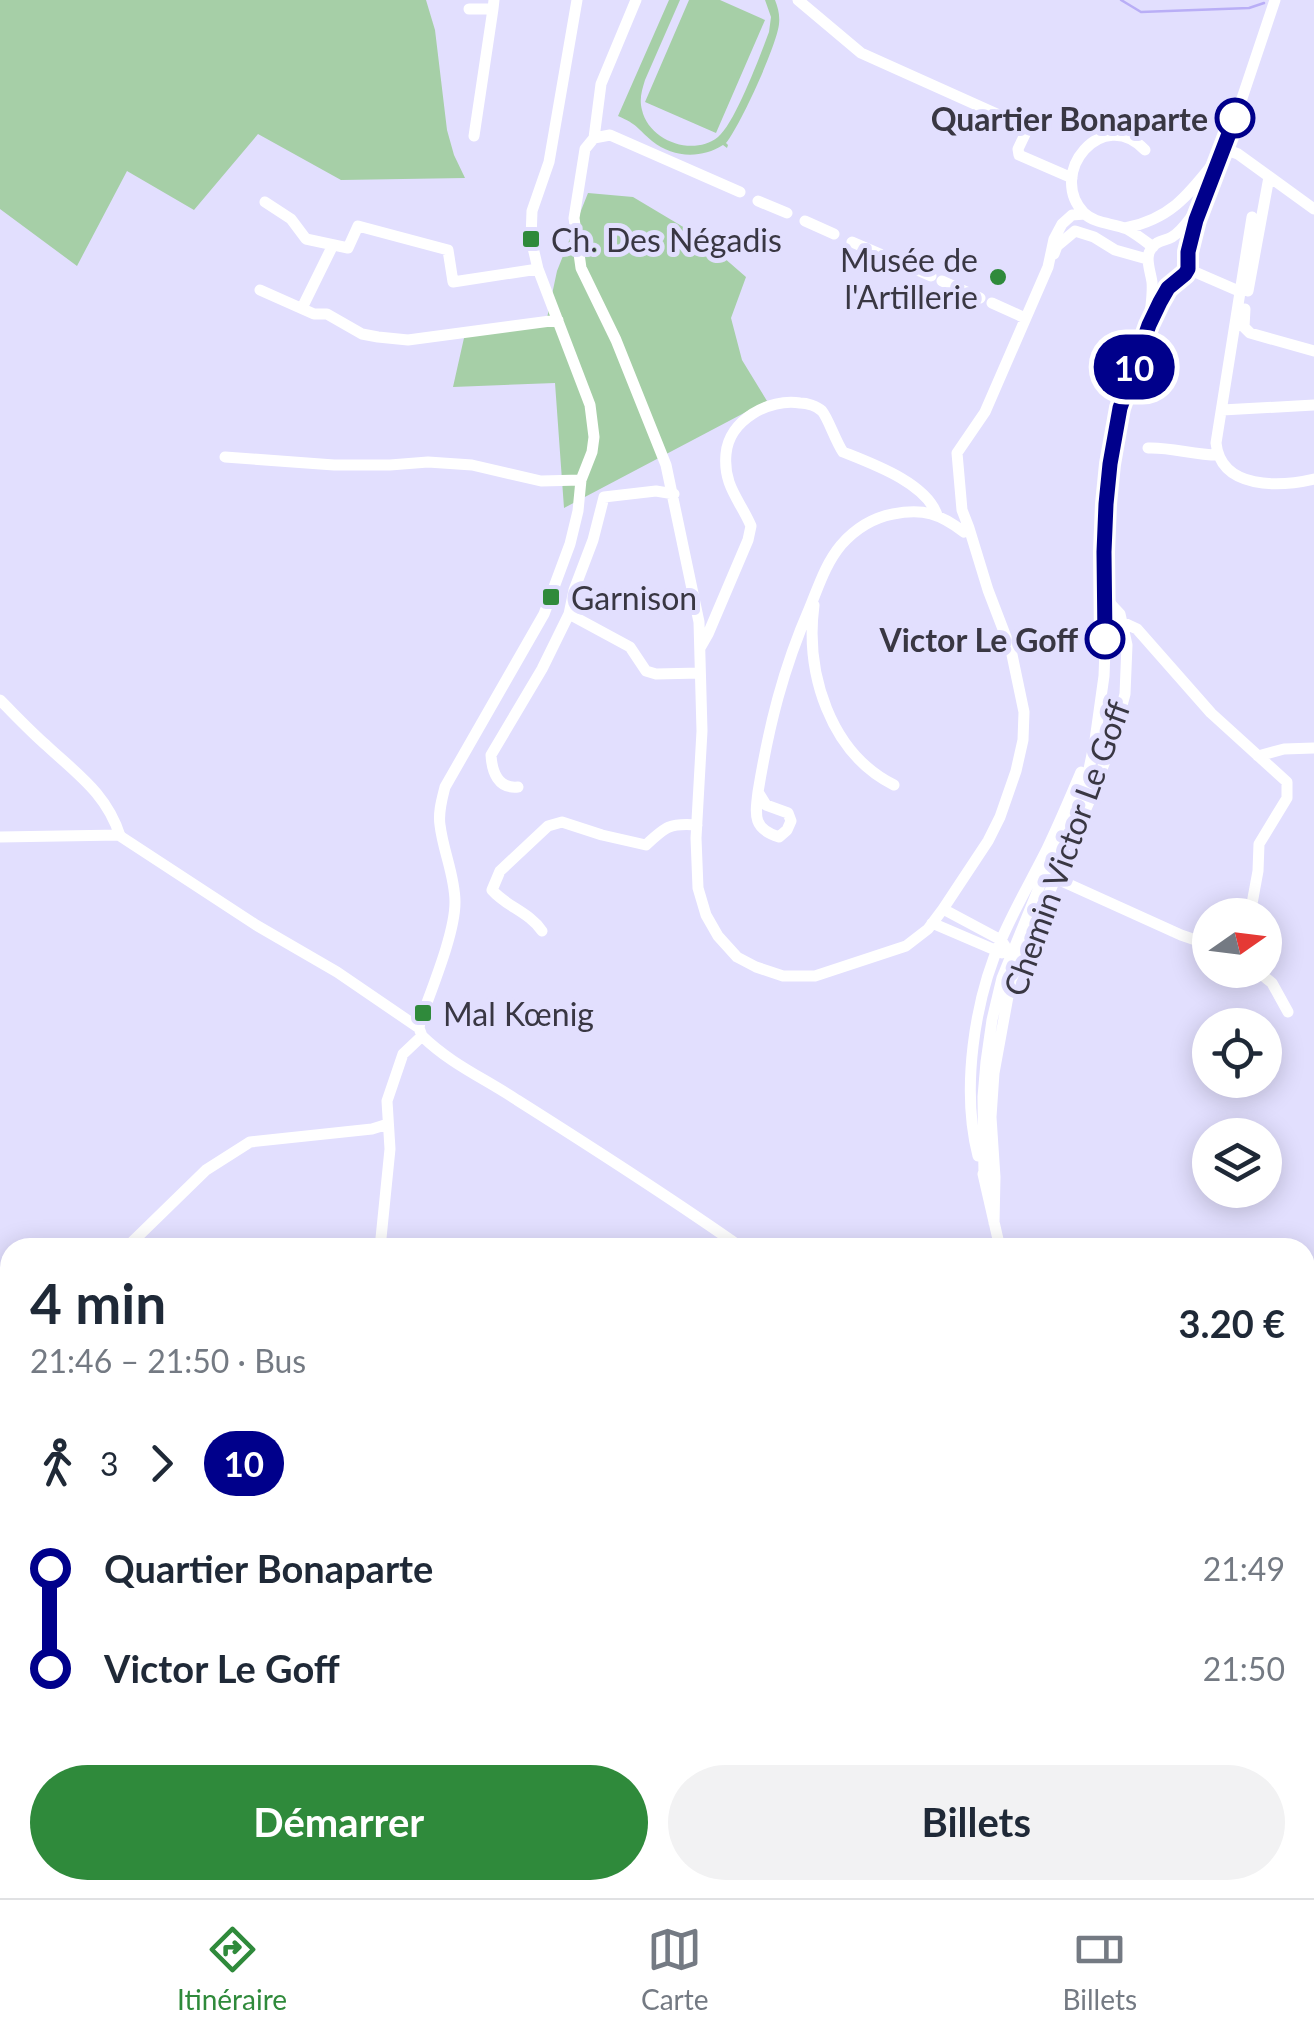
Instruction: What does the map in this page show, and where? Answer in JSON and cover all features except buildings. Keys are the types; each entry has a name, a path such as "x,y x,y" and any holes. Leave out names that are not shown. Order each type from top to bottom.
{"street":[{"path":"381,1238 390,1149 387,1101 399,1064 420,1032 454,913 440,826 445,787 544,614 570,544 581,480 592,452 594,420 586,390 538,268 531,239 532,211 548,162 577,0"},
{"path":"636,0 601,84 594,138 586,150 574,218 581,268 635,385 666,465 697,612 702,731 698,888 718,936 736,956 756,967 783,976 815,976 906,946 943,909 1000,817 1016,772 1024,712 1012,650 962,510 958,453 984,412 1058,246 1076,231 1130,256 1150,259"},
{"path":"798,0 861,53 1028,128 1018,149 1019,156 1072,178"},
{"path":"984,1177 986,1062 1002,978 1090,769 1104,676 1104,552 1110,464 1120,408 1164,294 1188,269 1196,220 1275,0"},
{"path":"469,9 493,4 474,136"},
{"path":"1145,150 1124,134 1108,134 1088,145 1072,169 1071,193 1085,214 1121,227 1150,259 1160,281 1174,282"},
{"path":"594,138 610,135 740,192"},
{"path":"1225,148 1314,210"},
{"path":"1110,247 1108,236 1121,227 1160,218 1179,204 1225,148"},
{"path":"1269,177 1244,327 1250,333 1314,351"},
{"path":"1149,325 1150,259 1180,232 1210,187"},
{"path":"758,200 787,213"},
{"path":"265,202 290,218 306,239 348,248 358,226 448,250 454,282 538,268"},
{"path":"1048,267 1062,224 1072,216 1085,214"},
{"path":"1252,218 1216,443 1218,455 1230,470 1265,485 1314,480"},
{"path":"805,221 834,234"},
{"path":"1168,240 1180,243 1188,252"},
{"path":"852,242 880,254"},
{"path":"302,308 333,245"},
{"path":"899,262 1025,318"},
{"path":"1188,269 1240,292"},
{"path":"260,290 314,314 327,314 362,334 408,340 558,320"},
{"path":"700,648 751,526 736,501 727,472 728,441 755,412 772,404 788,401 822,410 843,452 899,478 930,502 938,515 964,532 970,528"},
{"path":"1222,410 1314,404"},
{"path":"1148,448 1218,455"},
{"path":"224,457 334,465 428,462 472,465 541,480 581,480"},
{"path":"518,787 498,781 492,755 569,614 604,497 656,491 674,494"},
{"path":"758,792 782,681 816,591 839,547 870,521 904,512 938,515"},
{"path":"816,591 812,643 828,714 860,762 873,774 894,784"},
{"path":"1105,598 1122,622 1136,629 1211,713 1288,782 1287,798 1259,844 1253,898"},
{"path":"569,614 630,646 646,671 700,673"},
{"name":"Chemin Victor Le Goff","path":"994,1223 994,1074 1011,980 1112,743 1126,694 1127,645 1122,622"},
{"path":"0,700 85,778 113,816 120,835"},
{"path":"998,1238 975,1143 971,1104 976,1024 999,946 1095,740"},
{"path":"1258,756 1314,748"},
{"path":"542,931 534,920 492,890 500,871 548,826 562,822 646,845 664,828 698,825"},
{"path":"0,837 120,835 338,972 420,1032 445,1056 728,1238"},
{"path":"1055,878 1192,939"},
{"path":"943,909 1011,954"},
{"path":"932,923 999,946"},
{"path":"1275,988 1288,1012"},
{"path":"136,1238 206,1170 250,1142 388,1124"}],"green space":[{"path":"0,0 426,0 435,30 447,130 465,178 341,180 258,134 194,210 127,171 77,266 0,209"},
{"path":"669,0 680,0 645,80 641,106 653,130 673,143 697,146 718,137 732,118 769,32 771,17 765,0 775,0 777,34 727,148 723,145 706,153 687,155 669,151 618,116"},
{"path":"689,0 720,0 765,20 716,133 645,102"},
{"path":"588,193 633,197 700,237 746,277 731,318 742,360 767,401 564,508 555,383 453,387 466,329 547,318 557,271"}],"waterway":[{"path":"1121,0 1141,12 1249,8 1264,3"}],"bus line":[{"name":"10","path":"1105,639 1106,504 1120,408 1160,302 1188,269 1196,220 1235,118"}],"place":[{"name":"Quartier Bonaparte","path":"1235,118"},
{"name":"Ch. Des Négadis","path":"531,239"},
{"name":"Musée de l'Artillerie","path":"998,277"},
{"name":"Garnison","path":"551,597"},
{"name":"Victor Le Goff","path":"1105,639"},
{"name":"Mal Kœnig","path":"423,1013"}]}
